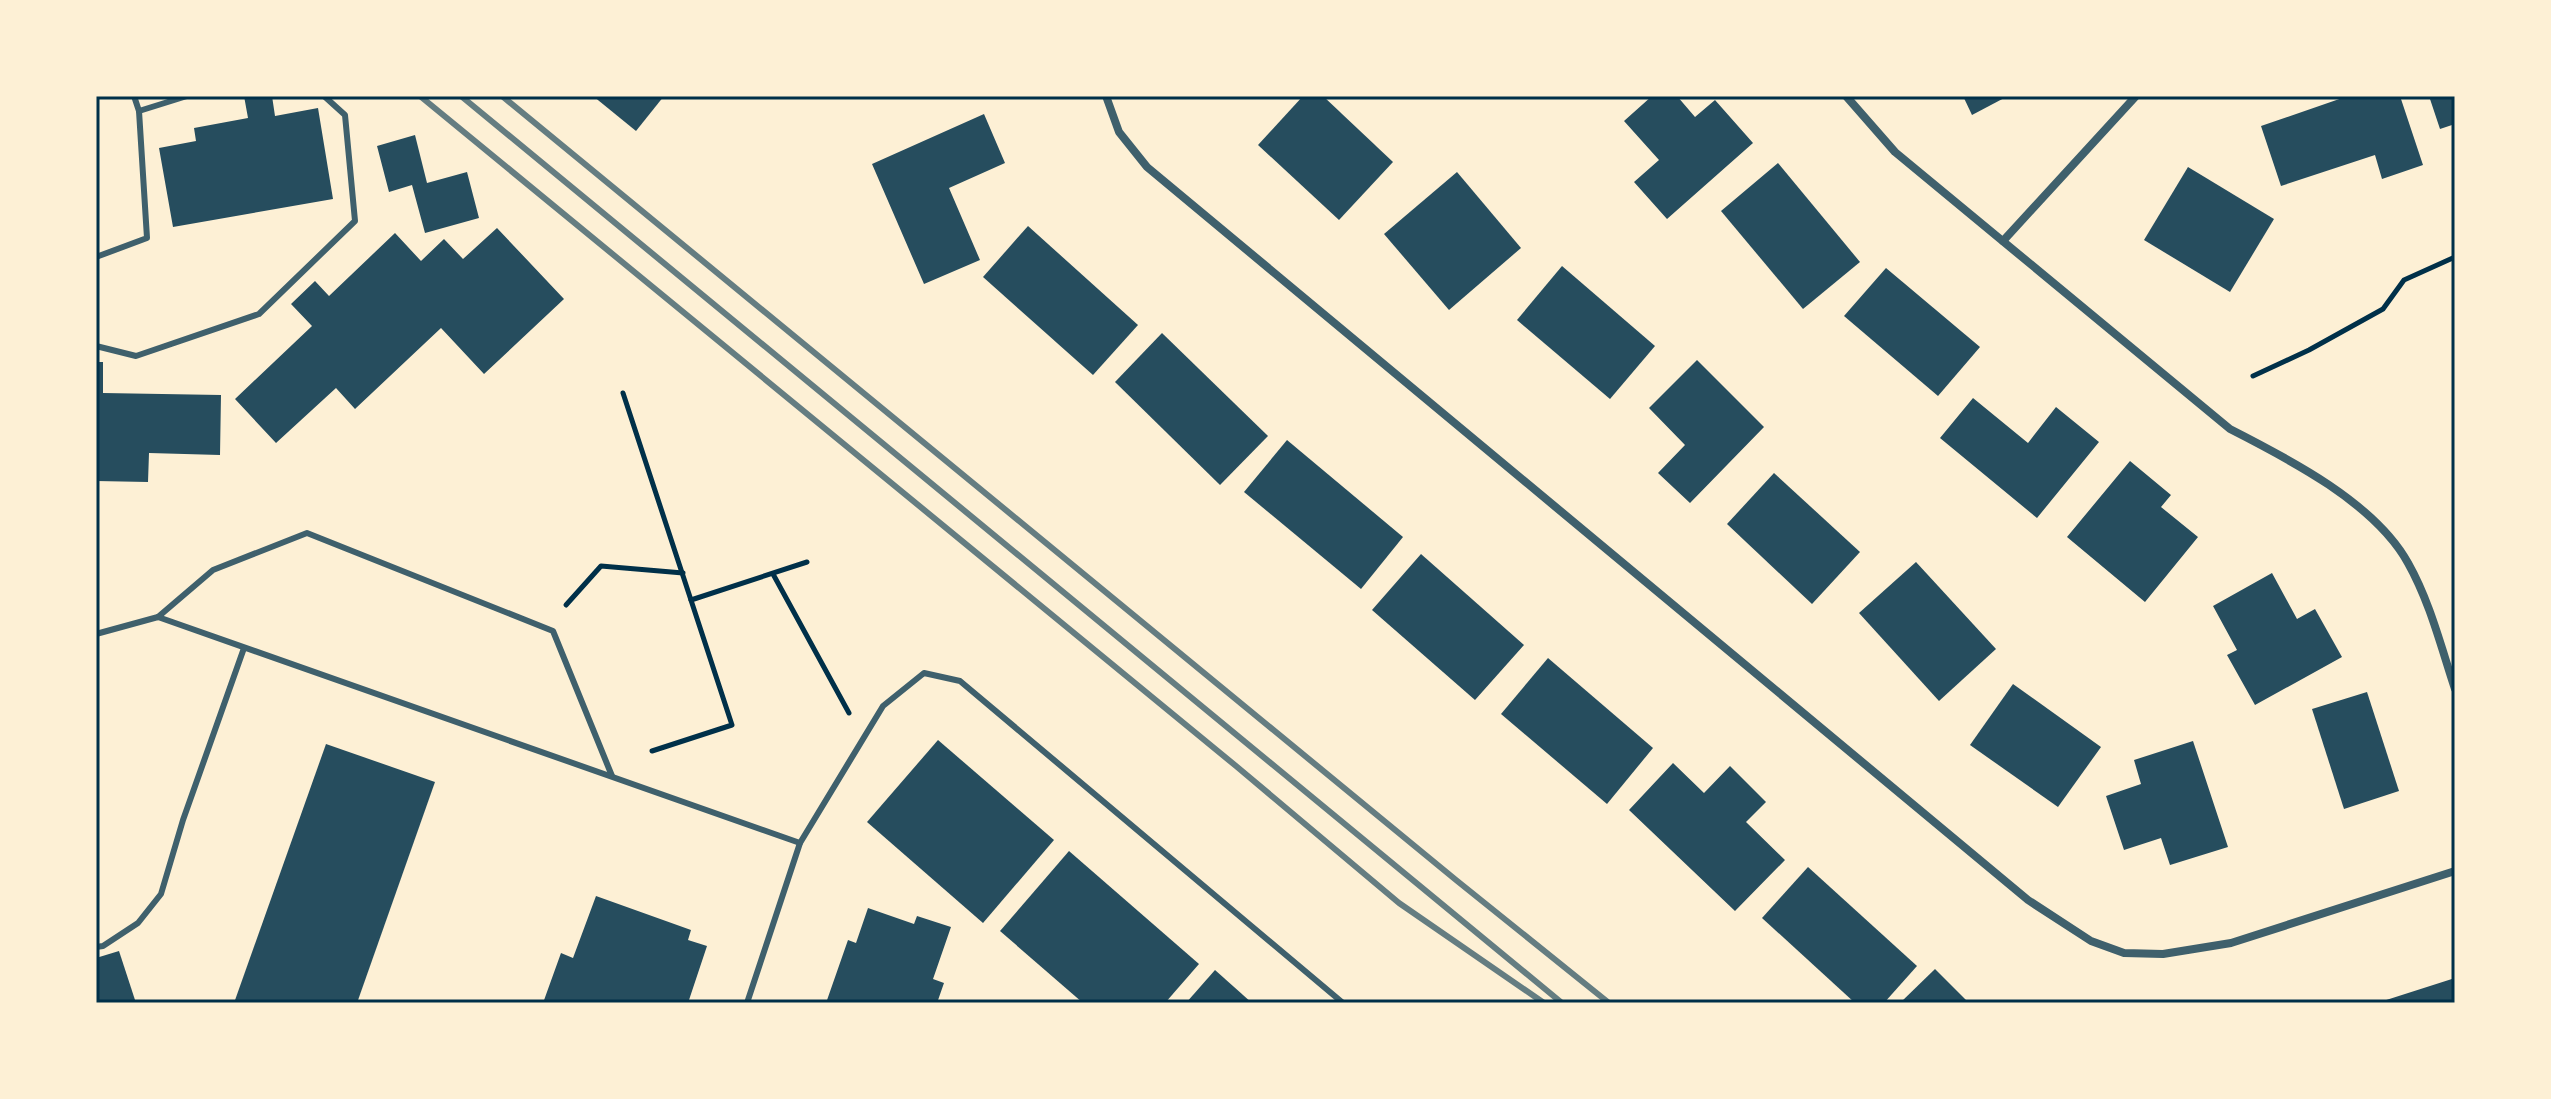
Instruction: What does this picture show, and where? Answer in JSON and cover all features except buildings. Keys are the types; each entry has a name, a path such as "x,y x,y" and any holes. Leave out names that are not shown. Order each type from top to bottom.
{"street":[{"path":"1106,96 1119,132 1147,167 2028,900 2091,941 2124,953 2163,954 2231,943 2455,871"},
{"path":"1846,96 1895,152 2230,429 2285,457 2330,485 2381,527 2408,561 2427,603 2455,689"},
{"path":"2003,241 2136,96"}],"lane":[{"path":"96,257 147,238 139,111 134,96"},
{"path":"139,111 187,96"},
{"path":"96,346 136,356 259,314 355,221 345,115 324,96"},
{"path":"96,634 158,617 213,570 307,533 553,631 612,776"},
{"path":"158,617 800,843"},
{"path":"96,947 103,946 138,923 161,894 183,820 244,648"},
{"path":"747,1003 800,843 883,706 924,673 960,681 1343,1003"}],"path":[{"path":"2253,376 2309,350 2383,309 2404,280 2455,257"},
{"path":"623,393 732,725 652,751"},
{"path":"691,600 807,562"},
{"path":"566,605 601,566 683,573"},
{"path":"773,574 851,717"}],"railway":[{"path":"420,96 1399,903 1544,1003"},
{"path":"461,96 1562,1003"},
{"path":"502,96 1609,1003"}]}
